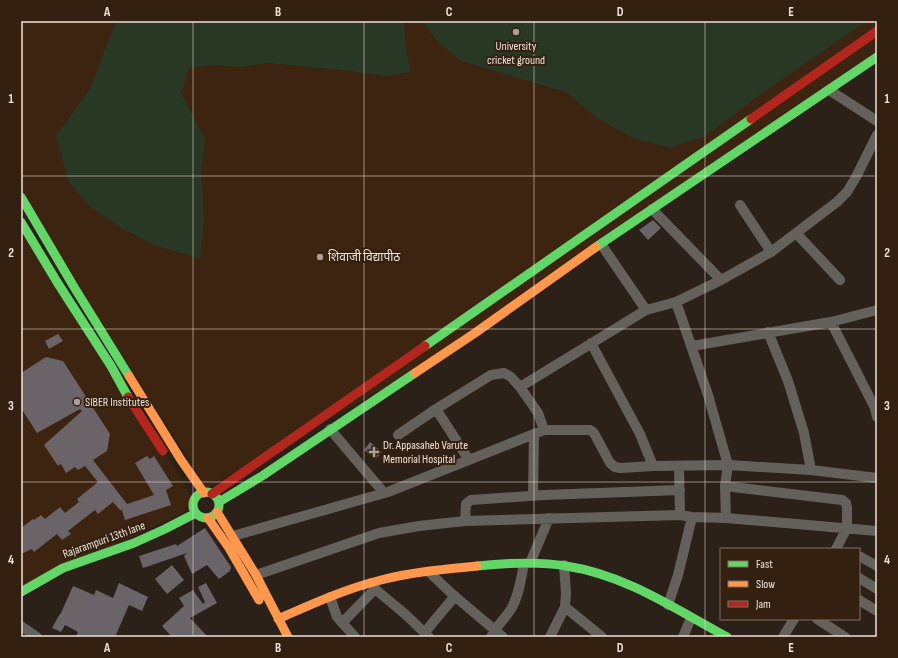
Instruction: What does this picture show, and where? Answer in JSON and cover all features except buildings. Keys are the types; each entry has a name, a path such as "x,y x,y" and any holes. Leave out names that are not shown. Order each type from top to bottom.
{"main road":[{"path":"218,512 212,517 201,517 196,513 194,504 201,494 877,31"},
{"path":"219,502 262,476 475,333 652,209 829,90 875,61"},
{"path":"21,197 74,287 201,494 216,497 219,502 218,512 256,575 288,637"},
{"path":"21,222 57,282 111,366 134,408 166,456"},
{"name":"Rajarampuri 13th lane","path":"21,592 42,578 69,565 112,551 174,526 196,513"},
{"path":"208,518 235,559 279,637"},
{"path":"278,619 330,597 373,586 404,575 482,565 552,564 605,576 627,583 727,637"}],"street":[{"path":"829,90 877,122"},
{"path":"520,387 646,310 676,302 721,280 771,252 837,202 847,192 877,136"},
{"path":"740,205 771,252"},
{"path":"652,209 721,280"},
{"path":"796,233 840,280"},
{"path":"601,244 646,310"},
{"path":"676,302 708,395 728,465 725,486 726,518"},
{"path":"692,346 831,322 877,310"},
{"path":"831,322 876,412"},
{"path":"768,332 788,381 804,433 811,470"},
{"path":"591,343 637,428 653,466"},
{"path":"398,435 436,409 491,375 504,373 511,377 520,387 538,413 544,430"},
{"path":"436,409 469,460"},
{"path":"330,429 384,493"},
{"path":"232,536 384,493 544,430 590,430 594,433 610,463 615,467 620,468 728,465 811,470 877,478"},
{"path":"533,496 534,434"},
{"path":"679,466 680,515"},
{"path":"725,486 842,500 846,503 848,508 847,528 841,547"},
{"path":"465,521 466,504 471,500 680,490"},
{"path":"256,575 379,533 419,526 465,521 680,515 847,528 877,532"},
{"path":"668,604 678,575 692,517"},
{"path":"492,634 512,608 527,564 549,518"},
{"path":"860,557 877,566"},
{"path":"550,637 565,607 566,593 564,566"},
{"path":"429,572 492,634 503,637"},
{"path":"860,579 877,589"},
{"path":"342,623 373,586 427,635 455,596"},
{"path":"330,597 335,612 342,623 355,637"},
{"path":"860,601 877,611"},
{"path":"565,607 602,637"},
{"path":"683,637 691,618"},
{"path":"783,637 793,620"},
{"path":"819,620 846,637"},
{"path":"21,626 37,637"}],"shaded area":[{"name":"शिवाजी विद्यापीठ","path":"21,21 877,21 877,54 431,362 207,488 21,197"},
{"name":"SIBER Institutes","path":"21,222 178,474 190,495 193,504 192,508 21,592"}],"green space":[{"path":"116,21 404,21 406,50 411,72 385,76 352,71 269,63 242,67 212,65 189,68 181,93 205,139 201,170 204,222 200,259 152,244 123,229 89,206 69,182 56,136 90,89"},
{"path":"422,21 867,21 765,91 704,137 669,148 633,138 597,118 566,92 461,61 438,42"}],"traffic: fast":[{"path":"596,247 877,57"},
{"path":"425,346 751,119"},
{"path":"21,197 129,376"},
{"path":"21,222 57,282 111,366 128,397"},
{"path":"219,502 262,476 415,373"},
{"path":"206,492 215,496 219,505 215,514 206,518 197,514 193,505 197,496 206,492"},
{"path":"21,592 63,568 134,543 196,513"},
{"path":"477,566 510,563 533,563 555,564 588,570 650,594 727,637"}],"traffic: slow":[{"path":"415,373 475,333 596,247"},
{"path":"129,376 181,460 204,493"},
{"path":"217,512 256,575 288,637"},
{"path":"208,518 229,548 259,600"},
{"path":"278,619 342,592 381,580 417,573 477,566"}],"traffic: jam":[{"path":"751,119 877,31"},
{"path":"212,494 425,346"},
{"path":"128,397 163,451"}],"place":[{"name":"University cricket ground","path":"516,32"},
{"name":"शिवाजी विद्यापीठ","path":"320,257"},
{"name":"SIBER Institutes","path":"77,402"},
{"name":"Dr. Appasaheb Varute Memorial Hospital","path":"374,452"}]}
